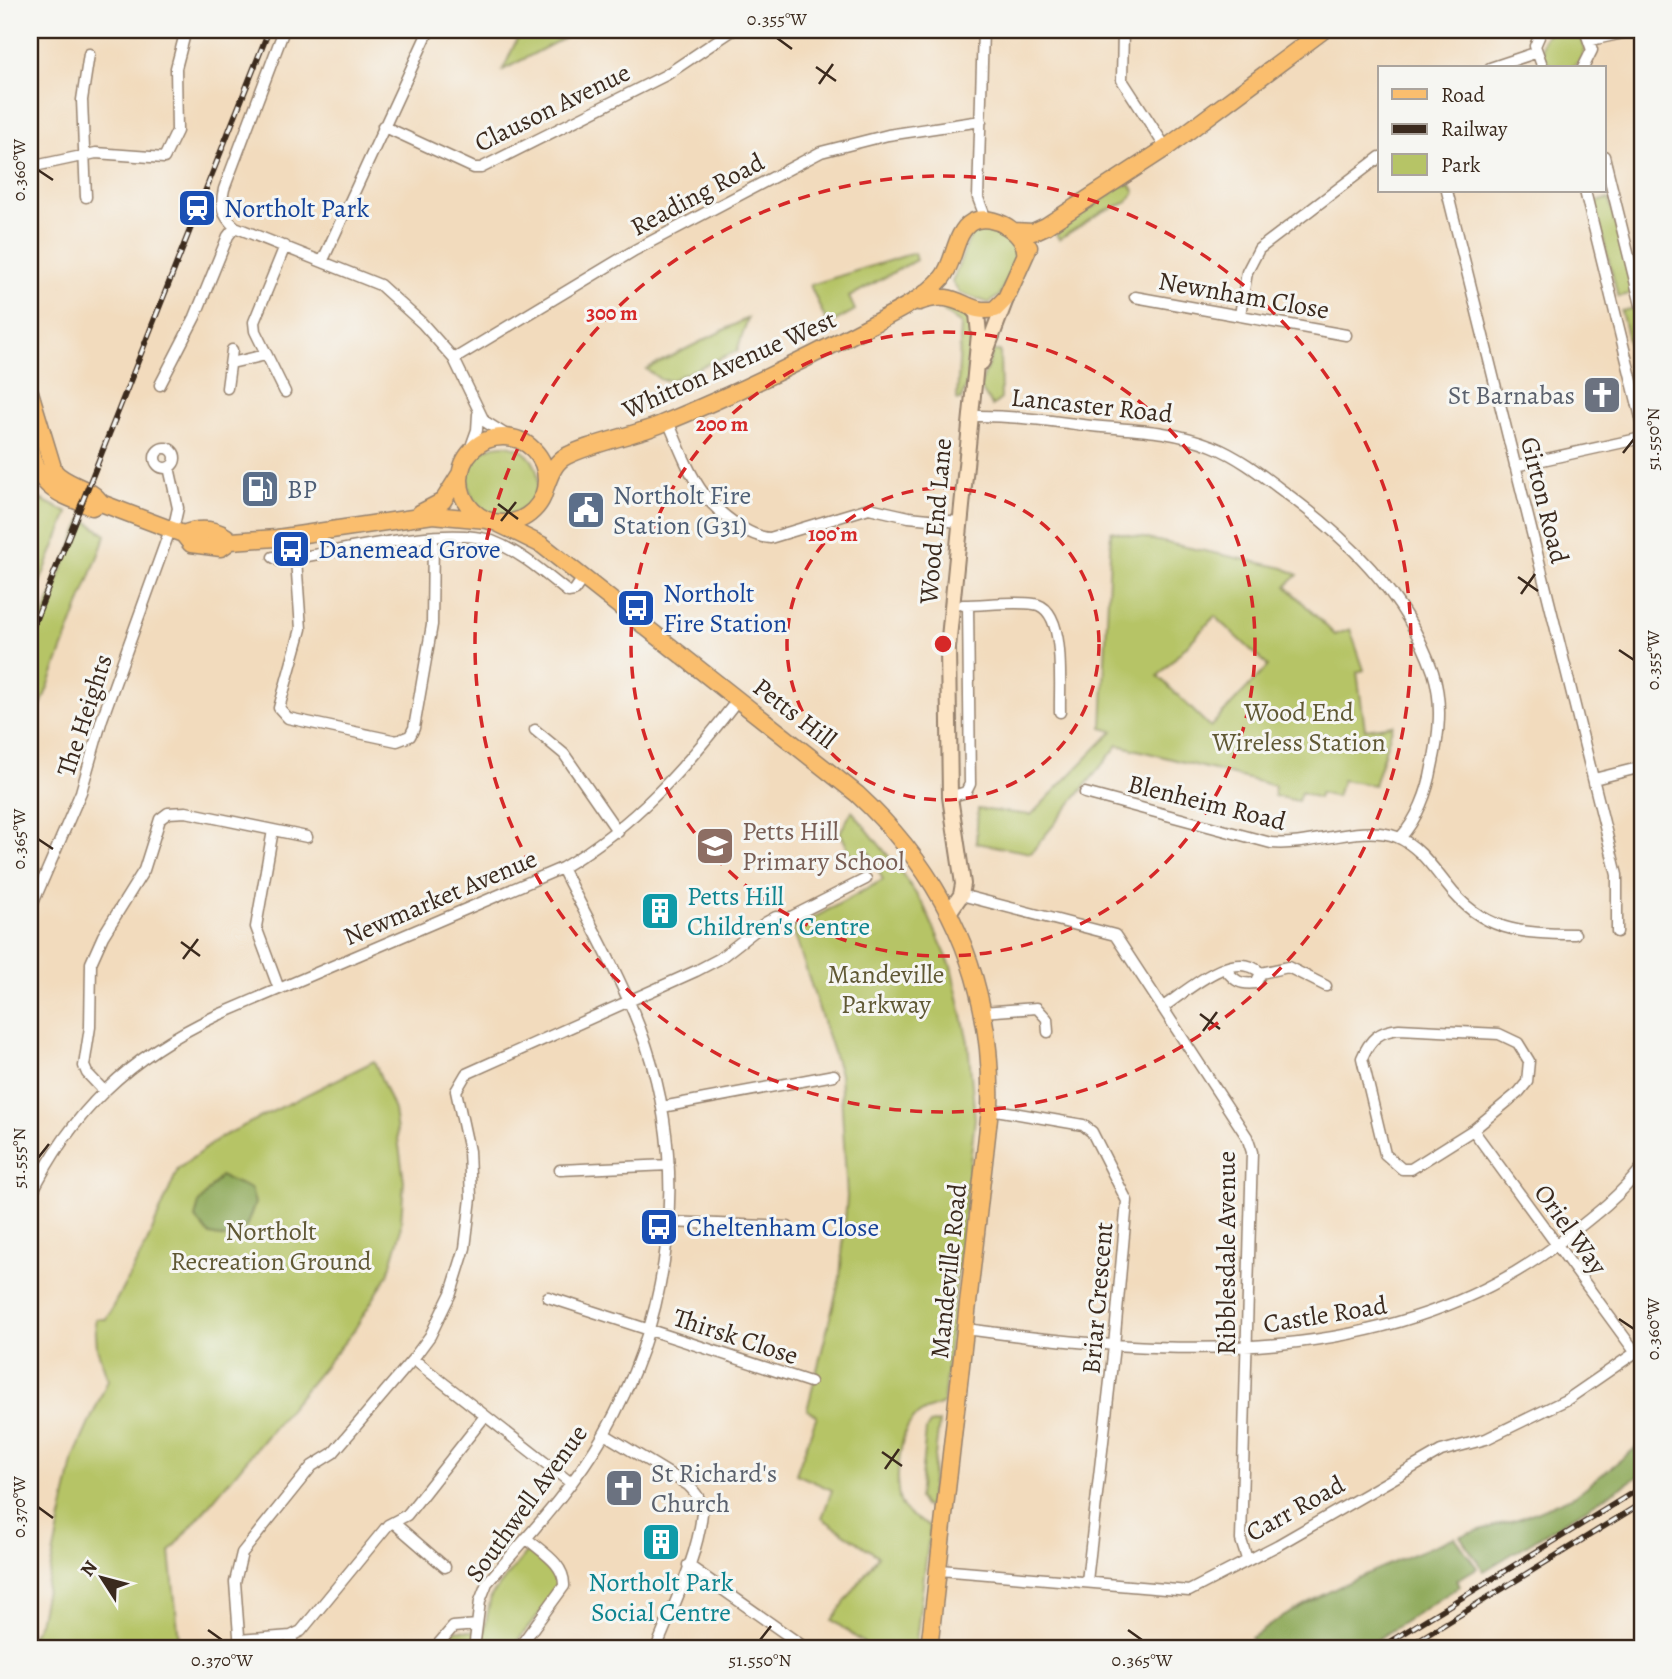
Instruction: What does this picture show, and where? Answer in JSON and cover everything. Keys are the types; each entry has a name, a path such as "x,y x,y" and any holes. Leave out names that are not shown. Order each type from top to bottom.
{"main road":[{"path":"963,231 979,219 1012,230 1033,232 1046,226 1166,148 1324,30"},
{"path":"1025,256 1036,236 1046,226"},
{"path":"1012,230 1026,243 1025,256"},
{"name":"Whitton Avenue West","path":"899,310 945,274 963,231"},
{"name":"Wood End Lane","path":"1006,298 1025,256"},
{"path":"945,274 945,290 953,298 970,306 987,311 1002,305 1006,298"},
{"name":"Whitton Avenue West","path":"542,496 556,464 575,453 668,421 764,379 899,310 939,296 953,298"},
{"path":"30,391 41,480 60,494"},
{"path":"542,496 526,517 492,521 473,511 464,497 464,465 486,441 515,440 533,450 543,464 542,496 534,527 542,545"},
{"name":"Whitton Avenue West","path":"515,440 553,453 575,453"},
{"path":"30,485 92,507 101,503 97,495 58,475 35,448"},
{"name":"Petts Hill","path":"405,518 426,511 443,501 464,465"},
{"name":"Petts Hill","path":"101,503 175,531 191,544 221,548 231,541 277,538 405,518 450,514 492,521 542,545 738,699 879,815 928,874 950,911"},
{"name":"Mandeville Road","path":"931,1647 990,1109 989,1063 982,1012 968,956 950,911"}],"street":[{"path":"30,167 82,154 128,153 164,158 177,131 176,68 186,30"},
{"path":"284,30 224,189 221,203 226,218 235,227 380,285 422,323 454,359 476,406 489,426 515,440"},
{"path":"323,260 429,30"},
{"name":"Clauson Avenue","path":"383,126 474,168 481,168 666,75 733,30"},
{"path":"983,30 978,191 981,209 992,222"},
{"path":"1123,30 1122,80 1166,148"},
{"path":"1542,30 1537,35 1535,53 1542,66"},
{"path":"1584,66 1592,50 1591,40 1585,30"},
{"path":"1591,40 1637,30"},
{"path":"1496,66 1535,53"},
{"path":"86,197 82,154 82,100 89,54"},
{"name":"Reading Road","path":"454,359 635,250 821,152 888,135 981,121"},
{"path":"1240,315 1248,272 1259,249 1378,159"},
{"path":"1606,164 1642,309"},
{"path":"963,231 978,191"},
{"name":"Girton Road","path":"1447,192 1617,875 1618,932"},
{"path":"1585,192 1642,422"},
{"path":"160,385 195,317 228,236 235,227"},
{"path":"285,246 254,322 266,355 285,392"},
{"name":"Newnham Close","path":"1135,297 1346,335"},
{"name":"Wood End Lane","path":"976,376 1006,298"},
{"name":"Wood End Lane","path":"961,895 963,878 950,797 948,658 959,522 976,376 979,327 976,314 970,306"},
{"path":"227,388 232,351"},
{"path":"231,363 266,355"},
{"path":"464,465 478,425 476,406"},
{"name":"Lancaster Road","path":"970,416 1006,416 1146,429 1197,441 1234,456 1258,472 1345,540 1391,592 1433,673 1439,711 1439,737 1432,772 1409,829 1400,838"},
{"path":"668,421 703,493 750,534 759,538 770,538 869,508 909,517 959,522"},
{"path":"1514,466 1642,438"},
{"name":"The Heights","path":"30,910 81,792 107,706 175,531 178,508 169,467"},
{"path":"273,557 278,561 296,559 433,537 463,535 492,541 523,557 569,592 583,578"},
{"path":"296,559 301,629 279,708 288,718 397,741 410,736 414,728 432,625 433,537"},
{"path":"952,606 1035,604 1048,610 1057,625 1060,712"},
{"name":"Wood End Lane","path":"950,797 966,792 970,783 968,605"},
{"name":"Newmarket Avenue","path":"30,1198 45,1167 103,1090 177,1034 562,868 618,832 663,791 738,699"},
{"path":"535,730 564,754 618,832"},
{"path":"1594,779 1642,767"},
{"name":"Blenheim Road","path":"1085,793 1271,843 1298,845 1362,833 1400,838"},
{"path":"103,1090 87,1073 85,1066 92,963 103,936 144,870 160,819 168,813 182,812 307,837"},
{"path":"273,830 256,928 279,989"},
{"path":"1400,838 1426,858 1456,897 1486,920 1516,932 1575,934"},
{"name":"Southwell Avenue","path":"474,1649 486,1583 571,1483 604,1434 634,1374 665,1272 670,1222 669,1165 662,1107 645,1043 628,1001 562,868"},
{"path":"485,1416 396,1523 388,1525 301,1631 291,1636 240,1645 236,1567 254,1536 312,1466 333,1453 413,1359 430,1336 451,1293 469,1222 471,1175 469,1151 457,1101 460,1081 466,1074 719,959 776,916 787,919 866,879"},
{"path":"950,911 961,895"},
{"name":"Ribblesdale Avenue","path":"961,895 1115,934 1240,1123 1252,1152 1241,1540 1248,1559"},
{"path":"1163,1007 1235,964 1255,968 1261,973"},
{"path":"1261,973 1288,967 1326,986"},
{"path":"1225,969 1236,982 1247,984 1256,983 1261,973"},
{"path":"982,1012 1037,1008 1046,1019 1048,1032"},
{"path":"1399,1029 1499,1034 1518,1043 1528,1061 1527,1082 1519,1092 1473,1130 1411,1169 1402,1169 1391,1162 1385,1154 1362,1058 1373,1038 1384,1030 1399,1029"},
{"path":"662,1107 834,1075"},
{"name":"Briar Crescent","path":"990,1109 1083,1125 1091,1132 1127,1201 1114,1346 1087,1581"},
{"name":"Oriel Way","path":"1473,1130 1639,1351"},
{"path":"559,1170 669,1165"},
{"name":"Castle Road","path":"966,1329 1114,1346 1269,1347 1328,1338 1419,1318 1485,1290 1557,1245 1612,1200 1642,1167"},
{"path":"670,1222 788,1227"},
{"name":"Thirsk Close","path":"548,1297 810,1382"},
{"name":"Carr Road","path":"940,1570 1189,1591 1278,1545 1441,1451 1486,1439 1558,1405 1639,1351"},
{"path":"413,1359 571,1483"},
{"path":"604,1434 688,1485 698,1496 703,1511 688,1565 656,1649"},
{"path":"396,1523 445,1567"},
{"path":"518,1649 565,1586 565,1576 559,1566 526,1538"},
{"path":"688,1565 807,1649"},
{"path":"434,1649 453,1627 477,1625"},
{"path":"291,1636 294,1649"}],"green space":[{"path":"1555,29 1571,29 1578,33 1582,40 1582,56 1573,66 1553,66 1544,56 1544,40 1548,33"},
{"path":"521,30 579,30 503,70"},
{"path":"1130,184 1135,192 1126,203 1104,211 1059,239 1056,234 1121,186"},
{"path":"1609,199 1633,293 1618,297 1594,202"},
{"path":"985,228 1013,240 1018,252 1000,295 989,303 960,293 952,282 972,232"},
{"path":"914,253 916,260 849,297 855,310 828,325 810,285"},
{"path":"944,306 955,307 974,321 967,363 969,377 961,400 957,400 961,324 943,311"},
{"path":"1635,308 1642,335 1642,397 1621,311"},
{"path":"748,318 737,351 671,380 661,380 646,369"},
{"path":"993,351 1000,351 1001,399 992,406 980,387"},
{"path":"503,445 528,455 538,480 528,505 503,515 478,505 468,480 478,455"},
{"path":"40,499 68,513 30,607 30,523"},
{"path":"83,518 106,535 30,734 30,649"},
{"name":"Wood End Wireless Station","path":"1111,531 1284,568 1298,575 1286,586 1335,635 1350,629 1364,670 1357,672 1365,729 1393,725 1374,785 1342,780 1337,797 1320,793 1318,798 1301,792 1298,801 1274,796 1275,786 1118,745 1031,853 976,843 978,809 1031,815 1113,731 1102,728","holes":["1215,616 1268,666 1210,727 1158,676"]},
{"name":"Mandeville Parkway","path":"852,811 899,869 924,906 951,966 968,1042 975,1118 943,1404 921,1413 910,1423 903,1440 899,1465 898,1491 903,1508 930,1527 915,1649 864,1649 865,1644 832,1620 878,1556 822,1518 832,1490 796,1474 817,1415 807,1410 840,1278 847,1197 840,1074 793,929 883,880 870,853 853,859 840,832"},
{"name":"Northolt Recreation Ground","path":"374,1061 394,1110 404,1181 400,1234 388,1275 353,1332 170,1552 180,1649 30,1649 30,1638 39,1623 74,1457 108,1380 97,1348 95,1319 106,1319 146,1245 178,1169 219,1138"},
{"path":"220,1176 251,1189 255,1203 246,1227 230,1239 210,1235 195,1218 199,1203"},
{"path":"939,1422 929,1507 924,1506 919,1498 926,1430 930,1424"},
{"path":"1642,1443 1642,1474 1484,1571 1460,1536 1524,1517 1576,1495"},
{"path":"1455,1537 1477,1568 1457,1580 1460,1586 1362,1649 1258,1649 1251,1638 1299,1607 1325,1594"},
{"path":"534,1551 556,1569 561,1580 556,1593 511,1649 439,1649 454,1630 484,1632 491,1596 526,1553"}],"railway":[{"path":"30,634 269,30"},
{"path":"1378,1649 1642,1487"},
{"path":"1404,1649 1642,1503"}],"place":[{"name":"Northolt Park","path":"197,208"},
{"name":"St Barnabas","path":"1602,395"},
{"name":"BP","path":"260,489"},
{"name":"Northolt Fire Station (G31)","path":"586,510"},
{"name":"Danemead Grove","path":"291,549"},
{"name":"Northolt Fire Station","path":"636,608"},
{"name":"Petts Hill Primary School","path":"715,846"},
{"name":"Petts Hill Children's Centre","path":"660,911"},
{"name":"Cheltenham Close","path":"659,1227"},
{"name":"St Richard's Church","path":"624,1488"},
{"name":"Northolt Park Social Centre","path":"661,1542"}]}
